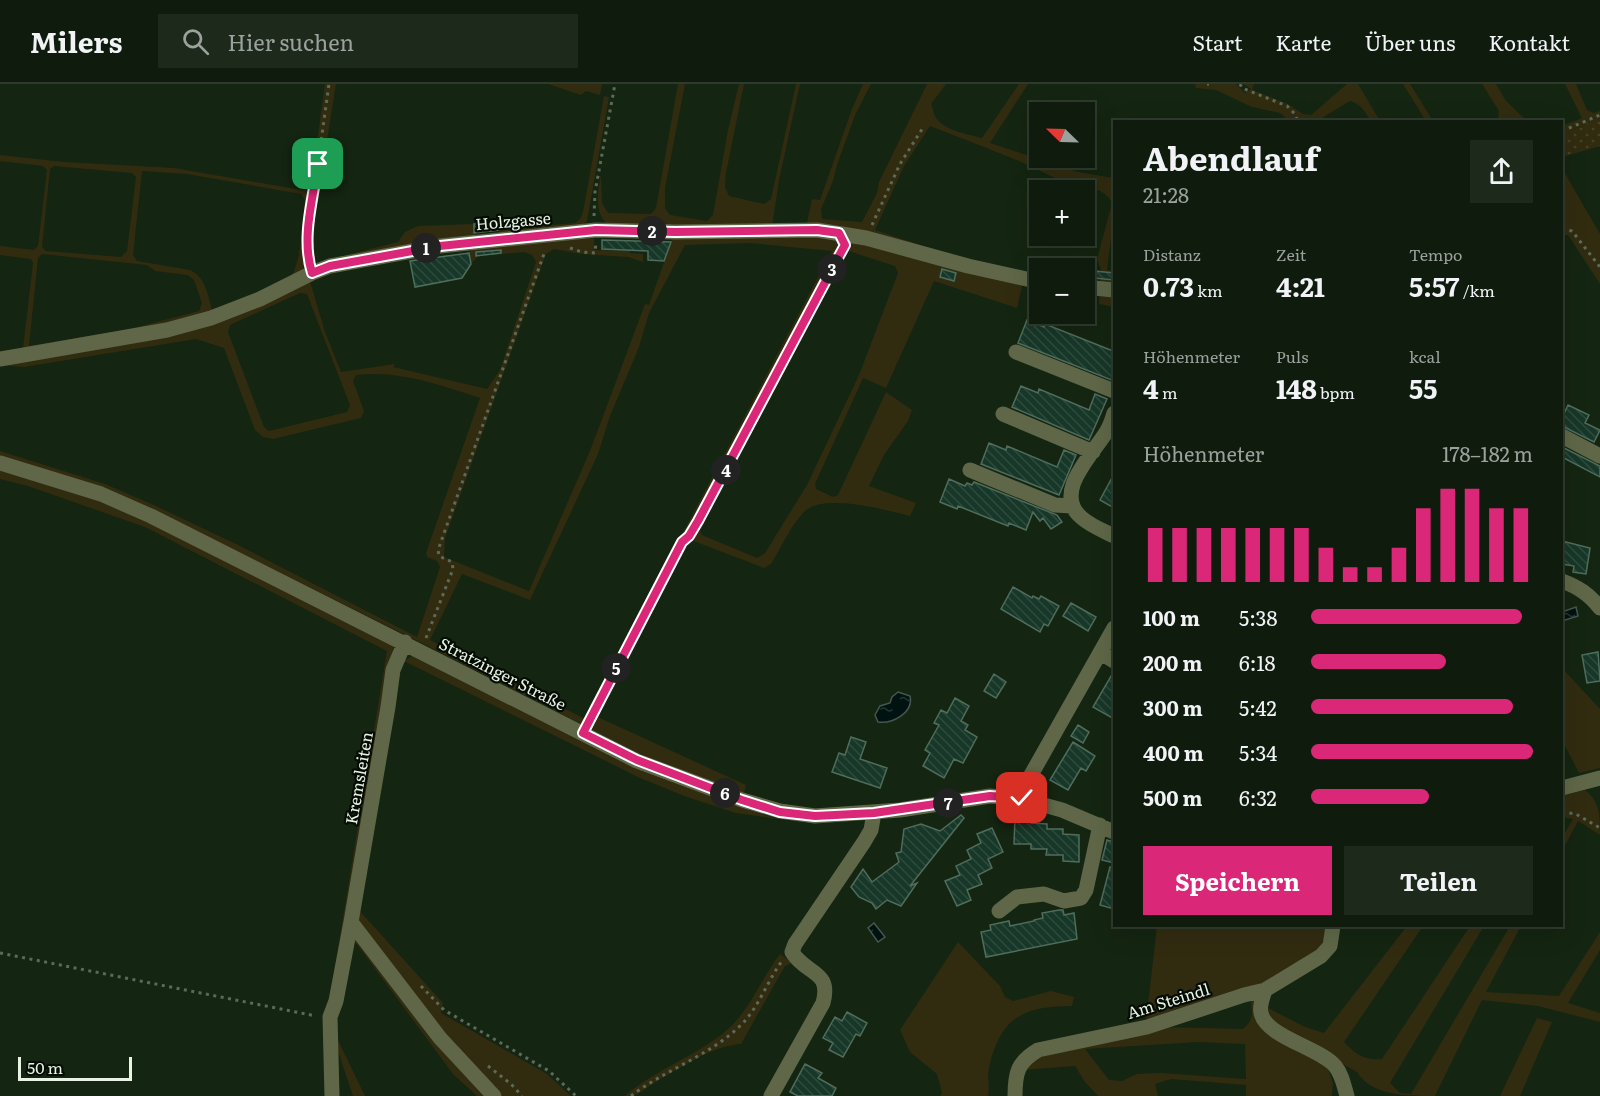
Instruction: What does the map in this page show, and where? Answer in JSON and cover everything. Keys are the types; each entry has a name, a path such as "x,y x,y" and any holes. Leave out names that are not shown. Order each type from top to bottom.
{"street":[{"name":"Holzgasse","path":"0,359 167,330 211,318 330,266 440,246 596,230 675,232 817,230 866,238 968,266 1029,280"},
{"path":"1095,288 1113,290"},
{"path":"1016,352 1113,391"},
{"path":"1003,414 1093,452"},
{"path":"1113,416 1107,432 1077,475 1071,490 1072,506 1081,518 1113,535"},
{"path":"1563,437 1600,456"},
{"name":"Stratzinger Straße","path":"0,463 101,494 151,516 637,760 742,800 780,812 815,816 874,813 990,796 1022,798 1062,810 1113,832"},
{"path":"970,470 1055,505 1072,506"},
{"path":"1563,581 1589,594 1600,608"},
{"path":"1022,798 1027,782 1113,630"},
{"name":"Kremsleiten","path":"332,1096 330,1017 336,1001 351,922 393,670 405,642"},
{"path":"1101,653 1113,660"},
{"path":"1563,788 1599,780"},
{"path":"771,1096 823,1003 827,990 822,978 796,959 792,952 795,944 864,842 871,830 874,813"},
{"path":"999,911 1017,897 1044,894 1064,901 1081,898 1086,890 1100,825"},
{"path":"351,922 440,1038 494,1096"},
{"name":"Am Steindl","path":"1015,1096 1018,1068 1026,1057 1038,1050 1147,1027 1265,990 1321,956 1330,946 1333,927"},
{"path":"1265,990 1260,1006 1265,1021 1286,1038 1324,1056 1335,1066 1347,1096"}],"path":[{"path":"312,273 306,243 330,84"},
{"path":"596,230 595,192 615,84"},
{"path":"1240,84 1242,88 1287,106 1297,120"},
{"path":"1563,131 1600,115"},
{"path":"866,238 900,164 924,126"},
{"path":"1563,230 1572,231 1600,267"},
{"path":"583,733 682,542 689,536 698,521 839,256 844,251 845,245 839,233"},
{"path":"566,247 596,253"},
{"path":"421,651 453,569 452,562 439,556 438,550 546,249"},
{"path":"1563,812 1576,814 1600,828"},
{"path":"631,1096 649,1082 722,1042 744,1022 782,962 792,952"},
{"path":"0,953 303,1015 330,1017"},
{"path":"414,979 444,1010 549,1071 576,1096"}],"shaded area":[{"path":"325,84 336,84 309,252 311,259 305,260 303,270 289,281 294,272 301,242 305,200 301,194 187,174 142,171 133,255 137,261 190,270 195,273 206,288 213,312 166,327 0,356 0,351 23,348 33,263 31,259 0,255 0,246 34,250 38,246 47,170 43,166 0,161 0,155 64,162 174,168 307,191 311,186","holes":["54,166 132,173 136,177 127,251 121,257 46,251 42,247 50,169","42,254 147,265 155,271 188,275 194,280 202,303 199,311 130,329 29,346 38,258"]},
{"path":"548,84 602,84 600,95 586,91 581,95"},
{"path":"678,84 685,84 665,188 665,208 670,215 707,221 713,215 728,130 739,84 744,84 725,187 729,196 764,204 771,199 796,84 800,84 779,180 772,227 609,225 604,220 598,202 601,174 602,203 608,213 651,214 656,208"},
{"path":"863,84 871,84 855,115 821,209 822,219 862,222 927,84 946,84 931,104 935,117 940,122 957,131 982,138 1019,84 1028,84 990,143 1029,156 1029,166 930,126 904,166 875,230 969,261 806,227 812,199 820,200"},
{"path":"1195,84 1236,84 1245,93 1251,89 1243,84 1254,84 1252,90 1288,104 1303,114 1311,115 1347,84 1358,84 1379,120 1370,120 1360,106 1350,101 1319,120 1285,120 1280,113 1252,107 1216,90 1196,88"},
{"path":"1403,84 1410,84 1432,120 1425,120"},
{"path":"1482,84 1496,84 1506,101 1526,120 1494,120 1498,118 1499,111"},
{"path":"1565,84 1576,84 1587,110 1594,113 1600,111 1600,118 1563,134 1563,126 1582,118"},
{"path":"604,96 609,97 587,221 581,226 500,234 499,229 575,223 580,219"},
{"path":"1600,118 1600,146 1563,157 1563,134"},
{"path":"1034,168 1066,168 1113,178 1113,224 1107,270 1113,271 1113,307 1099,304 1101,270 1097,259 1112,203 1104,193 1095,190 1095,180 1060,180"},
{"path":"1563,170 1600,234 1600,284 1568,235 1563,235"},
{"path":"474,224 475,236 320,265 315,263 398,242 405,232 418,226"},
{"path":"594,234 594,250 630,251 630,253 643,254 643,262 628,257 581,254 554,249 546,254 445,538 444,557 529,591 590,451 645,304 649,305 674,234 817,234 1023,282 1017,308 934,281 886,388 863,378 815,484 816,489 833,497 838,495 886,392 912,410 908,421 884,455 869,486 916,503 910,516 854,504 824,504 812,507 803,513 771,564 764,568 691,540 684,544 662,572 832,251 750,243 685,245 649,313 639,347 610,416 598,454 530,600 462,574 430,640 585,719 589,713 746,785 744,793 640,754 153,510 0,457 0,451 105,484 156,506 238,545 417,637 440,567 437,561 427,557 426,553 480,398 404,377 356,375 353,381 364,411 361,418 273,439 263,437 255,430 224,348 196,339 24,367 0,365 168,334 309,278 325,332 341,372 395,364 393,367 487,389 500,370 536,262 532,255 524,252 478,256 471,264 469,253 473,246","holes":["845,250 895,266 898,273 859,375 807,485 765,553 757,558 702,535 699,528","300,293 307,294 350,405 347,412 269,431 264,427 228,332 230,325"]},
{"path":"0,469 99,500 148,521 391,642 394,647 387,669 383,705 329,1003 387,651 145,527 28,486 0,479"},
{"path":"412,656 739,807 778,819 736,813 640,778 404,661"},
{"path":"1563,669 1600,709 1600,768 1579,773 1563,742"},
{"path":"1585,790 1594,799 1600,821 1600,835 1578,821 1563,849 1563,836 1573,819 1563,817 1563,796"},
{"path":"357,908 443,1003 441,1013 547,1074 571,1096 499,1096 442,1036 358,920"},
{"path":"1157,927 1328,927 1325,943 1317,953 1262,986 1146,1023"},
{"path":"1406,927 1422,927 1344,1042 1365,1058 1382,1059 1469,927 1483,927 1390,1083 1400,1093 1411,1094 1509,927 1520,927 1486,992 1559,996 1600,932 1600,950 1568,1003 1600,1013 1600,1022 1538,1006 1482,1000 1435,1096 1402,1095 1372,1086 1357,1072 1278,1028 1264,1006 1305,1027 1324,1033"},
{"path":"355,937 489,1096 477,1096 453,1074 356,943 351,941"},
{"path":"958,942 1000,986 1005,997 1013,1001 1051,991 1074,997 1072,1006 1027,1012 1007,1026 994,1051 989,1068 988,1096 940,1096 942,1093 937,1074 910,1052 900,1030"},
{"path":"780,954 793,963 785,966 741,1044 707,1053 638,1094 625,1096 727,1030 749,1004"},
{"path":"1250,998 1257,998 1256,1006 1328,1069 1333,1083 1332,1096 1246,1096 1246,1085 1171,1079 1155,1084 1158,1096 1098,1096 1075,1066 1021,1070 1029,1060 1159,1027 1243,1029 1251,1019","holes":["1198,1042 1245,1044 1246,1079 1160,1073 1137,1074 1122,1081 1109,1080 1085,1049"]},
{"path":"1537,1018 1552,1022 1520,1096 1500,1096"},
{"path":"333,1030 365,1096 353,1096"}],"water":[{"path":"1576,607 1578,616 1563,621 1563,612"},
{"path":"898,692 910,696 909,708 895,719 878,722 875,715 880,706 890,703 892,697"},
{"path":"874,923 885,937 878,942 868,928"}],"building":[{"path":"499,222 499,230 474,233 474,224"},
{"path":"602,240 671,242 664,261 648,260 648,251 602,249"},
{"path":"501,250 501,253 476,256 476,252"},
{"path":"469,253 471,264 462,278 415,287 410,261"},
{"path":"942,269 956,273 954,281 940,277"},
{"path":"1095,271 1113,273 1113,280 1095,278"},
{"path":"1027,320 1029,324 1044,327 1045,324 1113,351 1113,381 1018,343"},
{"path":"1021,386 1038,393 1039,389 1089,410 1095,394 1107,399 1089,440 1012,407"},
{"path":"1568,405 1589,415 1585,423 1600,430 1594,442 1563,426 1563,416"},
{"path":"989,443 1006,450 1007,446 1057,467 1064,450 1076,455 1059,495 981,464"},
{"path":"1563,448 1600,466 1600,477 1563,458"},
{"path":"1113,476 1113,507 1100,500"},
{"path":"949,479 965,486 967,483 972,485 974,482 1057,515 1062,522 1051,529 1043,518 1040,521 1033,512 1026,530 1009,523 1008,526 958,506 957,509 940,502"},
{"path":"1563,541 1590,548 1586,574 1573,572 1574,566 1563,564"},
{"path":"1013,587 1032,598 1033,596 1039,599 1041,596 1059,606 1048,626 1044,624 1040,632 1001,609"},
{"path":"1071,603 1096,617 1088,631 1063,616"},
{"path":"1598,652 1600,681 1587,683 1582,655"},
{"path":"1113,673 1113,718 1093,707"},
{"path":"994,674 1006,682 996,698 984,691"},
{"path":"955,698 969,706 961,721 968,725 965,730 977,737 963,763 954,759 944,778 923,766 930,753 925,750 939,725 934,723 941,710 947,713"},
{"path":"1078,725 1089,732 1083,743 1071,736"},
{"path":"851,737 866,742 860,759 887,768 880,788 832,772 839,753 845,755"},
{"path":"1073,742 1095,756 1086,771 1081,768 1068,790 1050,780"},
{"path":"961,815 964,818 910,886 917,883 901,906 887,900 876,909 872,903 859,897 851,887 863,869 872,882 899,862 896,853 901,852 904,829 921,824 940,831"},
{"path":"1015,817 1031,818 1031,823 1047,824 1047,829 1063,829 1063,834 1079,835 1079,862 1063,861 1063,855 1046,855 1047,849 1031,849 1031,844 1014,844"},
{"path":"992,828 1003,852 988,859 992,868 978,875 982,884 967,890 971,900 957,906 945,881 960,875 956,866 971,859 967,850 981,843 977,834"},
{"path":"1107,840 1113,842 1113,863 1102,860"},
{"path":"1110,867 1113,868 1113,909 1100,905"},
{"path":"1063,910 1064,915 1074,913 1077,939 986,957 981,932 991,930 990,925 1009,921 1010,926 1034,921 1043,918 1042,913"},
{"path":"847,1012 867,1023 860,1036 856,1034 843,1057 829,1050 833,1043 823,1038 835,1017 842,1021"},
{"path":"805,1064 822,1073 818,1078 836,1088 832,1096 798,1096 790,1092"}],"route":[{"path":"318,164 306,243 312,273 330,266 440,246 596,230 675,232 817,230 839,233 845,245 844,251 839,256 698,521 689,536 682,542 583,733 637,760 780,812 815,816 874,813 990,796 1022,798"}]}
